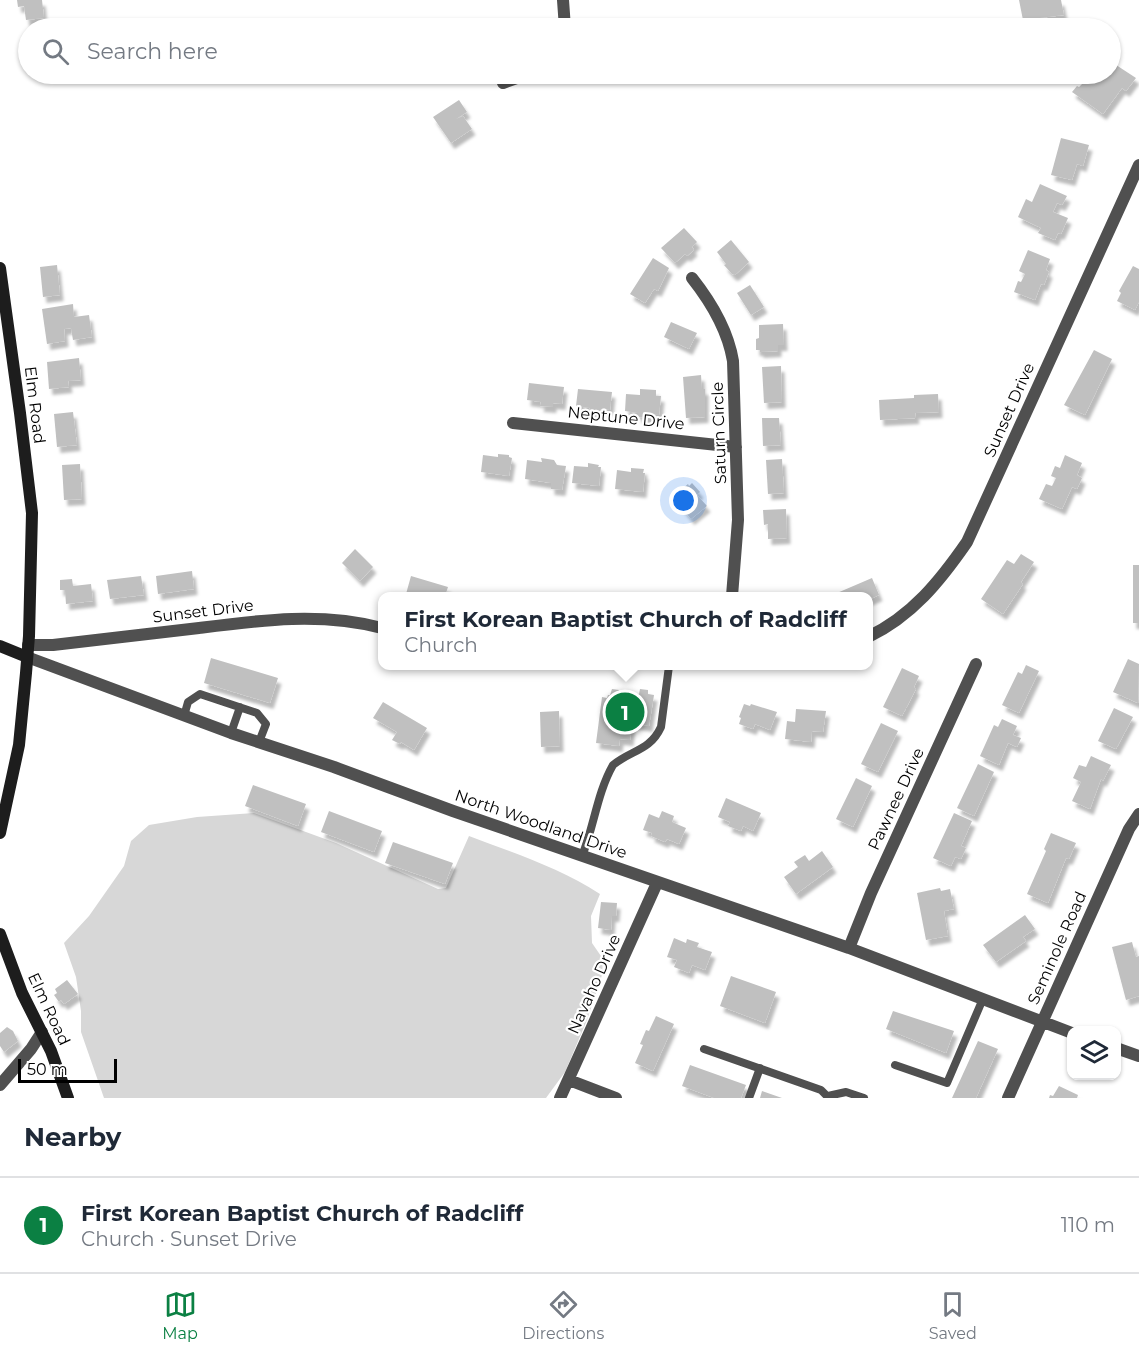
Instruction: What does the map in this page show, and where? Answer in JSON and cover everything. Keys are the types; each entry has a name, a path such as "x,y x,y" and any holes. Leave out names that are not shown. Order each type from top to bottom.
{"street":[{"path":"563,0 564,18"},
{"name":"Sunset Drive","path":"873,635 915,607 945,574 967,542 1139,165"},
{"name":"Elm Road","path":"0,267 32,513 28,651 19,745 0,833"},
{"name":"Saturn Circle","path":"692,278 718,318 731,349 738,520 732,592"},
{"name":"Neptune Drive","path":"513,423 736,447"},
{"name":"Sunset Drive","path":"28,651 53,645 286,619 357,621 378,627"},
{"name":"North Woodland Drive","path":"0,646 28,651 184,716 849,948 982,1001 1067,1032"},
{"name":"Pawnee Drive","path":"849,948 871,893 976,664"},
{"name":"Seminole Road","path":"1008,1098 1129,829 1139,814"},
{"name":"Navaho Drive","path":"560,1098 657,882"},
{"name":"Elm Road","path":"0,934 9,960 51,1051 68,1098"},
{"path":"0,1085 31,1049 42,1032"},
{"path":"1121,1050 1139,1056"},
{"path":"569,1080 616,1098"}],"lane":[{"path":"582,856 590,837 594,815 613,765 643,749 662,727 669,670"},
{"path":"184,716 188,702 201,694 240,707 257,713 266,724 259,742"},
{"path":"231,733 240,707"},
{"path":"895,1065 947,1083 982,1001"},
{"path":"704,1049 821,1090 828,1097 846,1092 864,1098"},
{"path":"749,1098 760,1068"}],"shaded area":[{"path":"254,813 336,843 438,889 446,888 469,836 553,869 600,894 591,916 592,943 603,959 602,975 587,1020 565,1072 546,1098 104,1098 81,1032 81,1011 76,977 64,943 89,916 124,866 131,841 149,825 197,817"}],"building":[{"path":"17,0 42,0 44,18 26,18 24,6 18,7"},
{"path":"1019,0 1061,0 1064,15 1023,18"},
{"path":"1121,68 1136,78 1126,91 1122,88 1103,114 1072,92 1077,86 1082,84 1121,84"},
{"path":"459,100 467,112 456,119 463,116 472,129 451,143 433,117"},
{"path":"1061,138 1089,145 1083,166 1077,164 1072,180 1051,175"},
{"path":"1040,184 1067,196 1062,205 1057,203 1053,212 1068,218 1061,234 1058,233 1055,240 1038,233 1041,228 1018,217 1026,199 1032,202"},
{"path":"684,228 697,242 692,247 694,250 675,263 661,248"},
{"path":"731,240 749,262 735,275 724,265 726,264 717,252"},
{"path":"1028,250 1050,259 1046,270 1049,272 1035,300 1014,292 1018,281 1021,282 1025,274 1019,271"},
{"path":"653,258 669,268 658,291 654,289 645,303 630,294"},
{"path":"57,265 60,295 43,297 40,267"},
{"path":"1133,266 1139,269 1139,302 1135,310 1117,301 1121,293 1119,291"},
{"path":"750,285 764,307 751,315 737,293"},
{"path":"73,304 74,317 89,315 92,337 73,340 71,328 64,329 65,341 47,344 42,309"},
{"path":"671,322 697,333 689,349 664,337"},
{"path":"783,324 784,345 778,345 778,351 760,352 756,350 759,325"},
{"path":"1094,350 1112,359 1085,415 1064,405"},
{"path":"79,358 81,380 68,381 69,387 49,389 47,362"},
{"path":"781,366 782,402 764,403 762,367"},
{"path":"701,375 702,389 705,389 705,417 686,418 683,377"},
{"path":"529,383 564,387 562,404 553,403 553,407 540,406 541,402 527,400"},
{"path":"578,389 612,392 610,410 589,411 590,408 576,406"},
{"path":"640,389 656,390 656,396 661,396 659,415 649,414 649,418 638,417 638,413 625,411 626,394 640,395"},
{"path":"938,394 939,412 915,413 916,418 880,420 879,400"},
{"path":"73,412 77,445 57,447 54,414"},
{"path":"762,418 779,418 781,445 763,446"},
{"path":"498,454 509,455 512,458 509,476 481,472 483,455 498,457"},
{"path":"1065,455 1082,463 1077,475 1082,478 1077,489 1072,487 1062,509 1039,499 1046,484 1052,486 1056,478 1051,476 1055,466 1060,468"},
{"path":"541,458 554,460 557,465 566,466 562,490 551,489 551,483 525,479 527,460 542,462"},
{"path":"782,459 784,493 768,494 766,460"},
{"path":"588,463 601,467 599,486 572,483 574,466 588,467"},
{"path":"80,464 82,499 64,500 62,465"},
{"path":"631,468 644,469 643,492 615,489 617,470 631,472"},
{"path":"692,483 700,492 697,495 707,506 691,519 673,497"},
{"path":"786,509 787,538 768,539 768,524 764,525 763,510"},
{"path":"355,549 373,567 360,581 342,563"},
{"path":"1021,554 1034,562 1021,582 1023,584 1003,614 981,599 1007,560 1014,564"},
{"path":"1133,565 1139,565 1139,623 1133,623"},
{"path":"192,571 194,589 158,594 156,576"},
{"path":"141,576 144,595 110,599 107,580"},
{"path":"411,576 448,587 446,592 407,592"},
{"path":"872,578 879,595 873,598 873,592 839,592"},
{"path":"72,579 73,586 91,584 93,601 66,604 65,590 60,590 60,580"},
{"path":"211,658 278,678 270,703 204,683"},
{"path":"1128,659 1139,664 1138,703 1113,692"},
{"path":"1026,665 1039,671 1019,713 1002,705 1018,672 1022,674"},
{"path":"902,668 919,676 914,687 916,689 902,716 883,707"},
{"path":"612,689 619,690 620,699 632,701 633,693 639,694 640,689 648,690 648,694 654,695 649,726 632,723 630,740 620,739 619,746 596,743 602,697 607,698"},
{"path":"383,702 427,728 414,750 401,742 400,744 392,740 397,732 373,718"},
{"path":"744,704 777,712 770,730 755,724 753,729 739,724"},
{"path":"1114,708 1133,717 1116,749 1098,741"},
{"path":"796,709 826,711 823,732 812,731 811,742 785,739 787,721 795,722"},
{"path":"559,711 560,746 541,747 540,712"},
{"path":"1002,719 1017,726 1013,735 1021,738 1017,747 1008,743 999,765 980,756 994,725 998,727"},
{"path":"881,723 898,731 878,772 861,764"},
{"path":"1091,756 1111,765 1103,781 1101,779 1090,809 1072,801 1081,782 1073,778 1079,765 1086,767"},
{"path":"978,764 994,772 974,816 957,808"},
{"path":"856,778 872,786 853,827 836,819"},
{"path":"253,785 306,804 298,826 245,806"},
{"path":"726,798 761,813 753,831 743,826 741,831 728,826 730,822 718,817"},
{"path":"329,811 382,831 374,852 321,832"},
{"path":"662,811 674,816 672,822 686,828 679,844 667,839 665,842 643,830 649,814 659,818"},
{"path":"954,813 972,821 961,846 966,848 961,859 955,857 951,866 933,858"},
{"path":"1051,833 1076,843 1069,859 1066,858 1048,903 1027,894 1046,851 1044,849"},
{"path":"393,842 453,863 445,884 385,863"},
{"path":"822,851 833,867 796,894 784,877 798,867 794,862 805,855 809,861"},
{"path":"940,888 941,891 950,889 954,909 944,911 948,936 926,940 917,893"},
{"path":"601,902 617,903 616,916 612,916 611,930 598,928"},
{"path":"1025,915 1035,929 1023,937 1026,941 996,962 983,945"},
{"path":"674,938 686,943 687,939 699,943 697,947 712,952 705,970 692,965 689,973 674,967 677,960 667,957"},
{"path":"1132,942 1136,957 1139,956 1139,996 1126,1000 1112,947"},
{"path":"731,976 776,992 765,1023 720,1006"},
{"path":"67,980 78,994 64,1004 61,1000 59,1002 54,995 57,993 55,989"},
{"path":"893,1011 954,1031 946,1053 886,1029"},
{"path":"656,1016 674,1024 653,1071 635,1063 643,1045 640,1044 646,1030 649,1031"},
{"path":"7,1027 13,1031 18,1041 4,1052 0,1046 0,1033"},
{"path":"978,1041 998,1049 976,1098 952,1098"},
{"path":"690,1065 746,1085 741,1098 714,1098 682,1086"},
{"path":"1059,1086 1078,1095 1077,1098 1049,1098"},
{"path":"762,1091 782,1098 760,1098"}],"place":[{"name":"First Korean Baptist Church of Radcliff","path":"625,712"}]}
